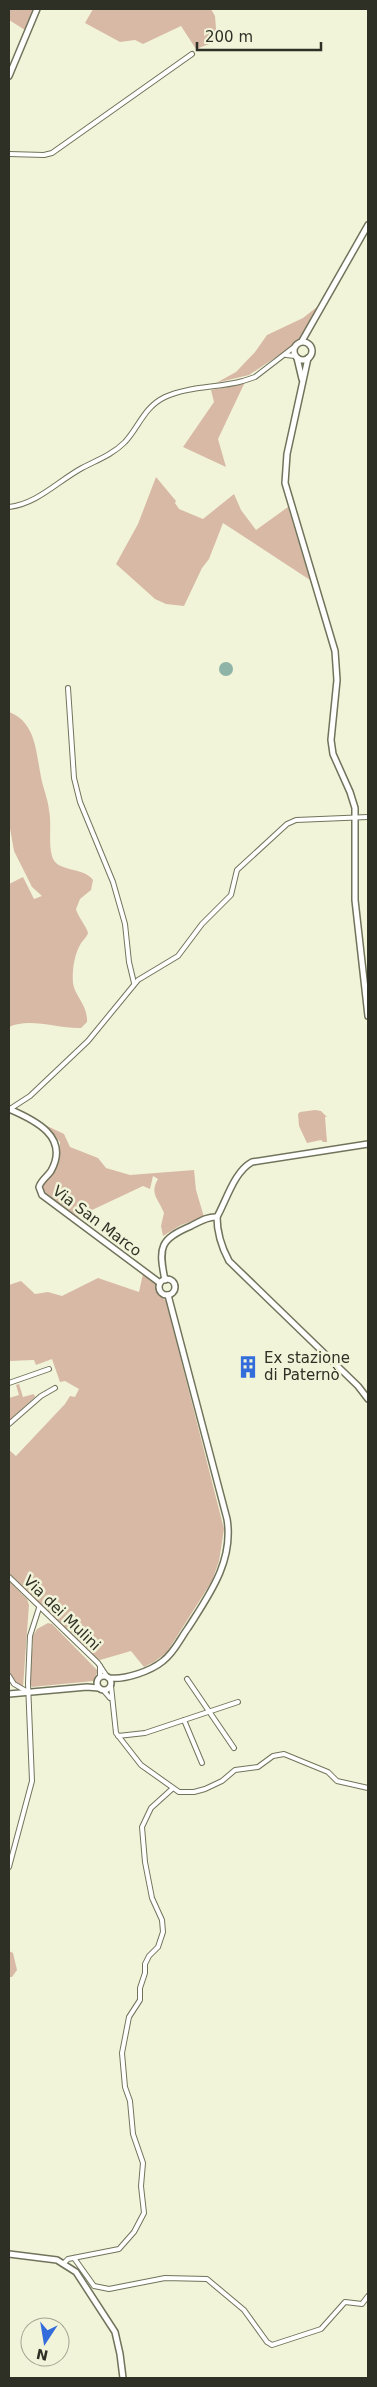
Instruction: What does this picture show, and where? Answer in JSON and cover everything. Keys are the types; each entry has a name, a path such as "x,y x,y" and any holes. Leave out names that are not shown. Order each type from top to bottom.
{"street":[{"path":"9,76 37,9"},
{"path":"9,154 44,155 52,153 192,54"},
{"path":"9,507 19,506 35,498 82,468 104,458 125,442 150,406 165,397 243,381 255,376 302,341 318,316 368,225"},
{"path":"318,316 310,336 312,351 308,358 287,454 285,483 335,651 338,680 331,733 331,748 353,800 356,818 354,900 368,1016"},
{"path":"302,341 310,345"},
{"path":"294,347 303,385"},
{"path":"284,355 302,360 308,358"},
{"path":"68,688 72,767 80,802 100,846 121,907 134,983"},
{"path":"9,1109 30,1096 84,1046 134,983 178,956 202,924 231,895 235,875 240,866 291,821 368,817"},
{"name":"Via San Marco","path":"9,1109 40,1124 56,1143 51,1170 40,1184 39,1190 42,1195 162,1281"},
{"path":"368,1144 252,1162 241,1172 217,1217 219,1235 229,1261 332,1360 368,1399"},
{"path":"162,1281 171,1281 175,1286 173,1293 168,1295 161,1293 159,1288 162,1281 161,1253 166,1239 176,1232 212,1216 217,1217"},
{"path":"87,1687 98,1680 110,1681 155,1667 169,1656 217,1580 228,1540 227,1519 168,1295"},
{"path":"9,1383 49,1368"},
{"path":"9,1424 41,1396 55,1388"},
{"name":"Via dei Mulini","path":"9,1577 100,1666 110,1681"},
{"path":"9,1866 32,1781 28,1692 30,1636 40,1608"},
{"path":"100,1666 98,1680 101,1690 111,1700"},
{"path":"9,1676 14,1684 28,1692"},
{"path":"187,1679 234,1748"},
{"path":"101,1690 110,1681"},
{"path":"110,1681 115,1729 118,1736 140,1765 172,1789 188,1793 205,1789 235,1770 258,1767 277,1755 298,1758 328,1772 337,1781 344,1784 368,1788"},
{"path":"9,1694 87,1687 101,1690"},
{"path":"118,1736 146,1733 238,1702"},
{"path":"184,1720 202,1763"},
{"path":"64,2264 68,2259 119,2249 134,2232 144,2214 141,2186 143,2163 133,2134 130,2101 125,2088 122,2053 129,2017 140,2000 140,1988 145,1973 145,1964 160,1944 164,1928 161,1916 152,1898 145,1862 142,1826 151,1808 172,1789"},
{"path":"9,2254 46,2258 64,2264 81,2278 110,2322 118,2341 123,2378"},
{"path":"74,2258 94,2286 109,2289 165,2278 207,2279 244,2310 267,2342 272,2344 321,2329 346,2302 362,2304 368,2296"}],"shaded area":[{"path":"9,9 33,9 25,30 9,20"},
{"path":"93,9 211,9 215,16 217,41 196,49 181,26 143,44 135,40 120,42 85,23"},
{"path":"322,303 301,339 249,375 216,383 236,372 255,352 267,335 303,318"},
{"path":"244,384 218,439 226,467 183,447 214,402 211,390"},
{"path":"156,477 176,501 175,503 179,509 203,519 234,494 241,510 256,530 288,507 310,580 223,523 209,559 202,568 184,606 166,604 155,599 116,564 138,524"},
{"path":"9,712 25,723 30,730 36,748 48,806 52,856 59,865 83,873 93,880 91,890 80,899 76,909 88,933 78,949 73,974 74,987 87,1016 87,1022 81,1028 35,1023 17,1024 9,1027 9,884 23,877 34,899 42,896 32,887 14,851 9,823"},
{"path":"321,1111 327,1117 325,1117 327,1142 321,1140 307,1143 299,1126 298,1114 300,1112"},
{"path":"45,1125 64,1134 70,1147 98,1158 106,1168 130,1175 194,1170 196,1190 204,1217 181,1225 163,1236 161,1226 164,1213 154,1189 158,1179 153,1176 150,1189 143,1186 75,1218 42,1191 44,1183 54,1172 60,1150 60,1142"},
{"path":"143,1274 155,1282 158,1293 166,1301 224,1529 219,1561 212,1581 167,1652 144,1667 131,1651 100,1660 90,1653 9,1573 9,1450 16,1456 65,1404 70,1396 75,1397 79,1389 65,1381 60,1382 52,1359 36,1365 34,1360 9,1361 9,1285 21,1281 35,1294 48,1292 62,1296 98,1278 139,1292"},
{"path":"19,1384 23,1397 34,1394 35,1397 9,1421 9,1398 19,1395 16,1385"},
{"path":"9,1581 27,1599 29,1605 23,1687 15,1683 9,1674"},
{"path":"48,1623 52,1624 98,1671 93,1681 32,1687 30,1684 33,1636 37,1629"},
{"path":"9,1951 13,1953 17,1970 12,1977 9,1977"}],"water":[{"path":"223,662 229,662 233,669 229,676 223,676 219,672 219,666"}],"place":[{"name":"Ex stazione di Paternò","path":"248,1367"}]}
